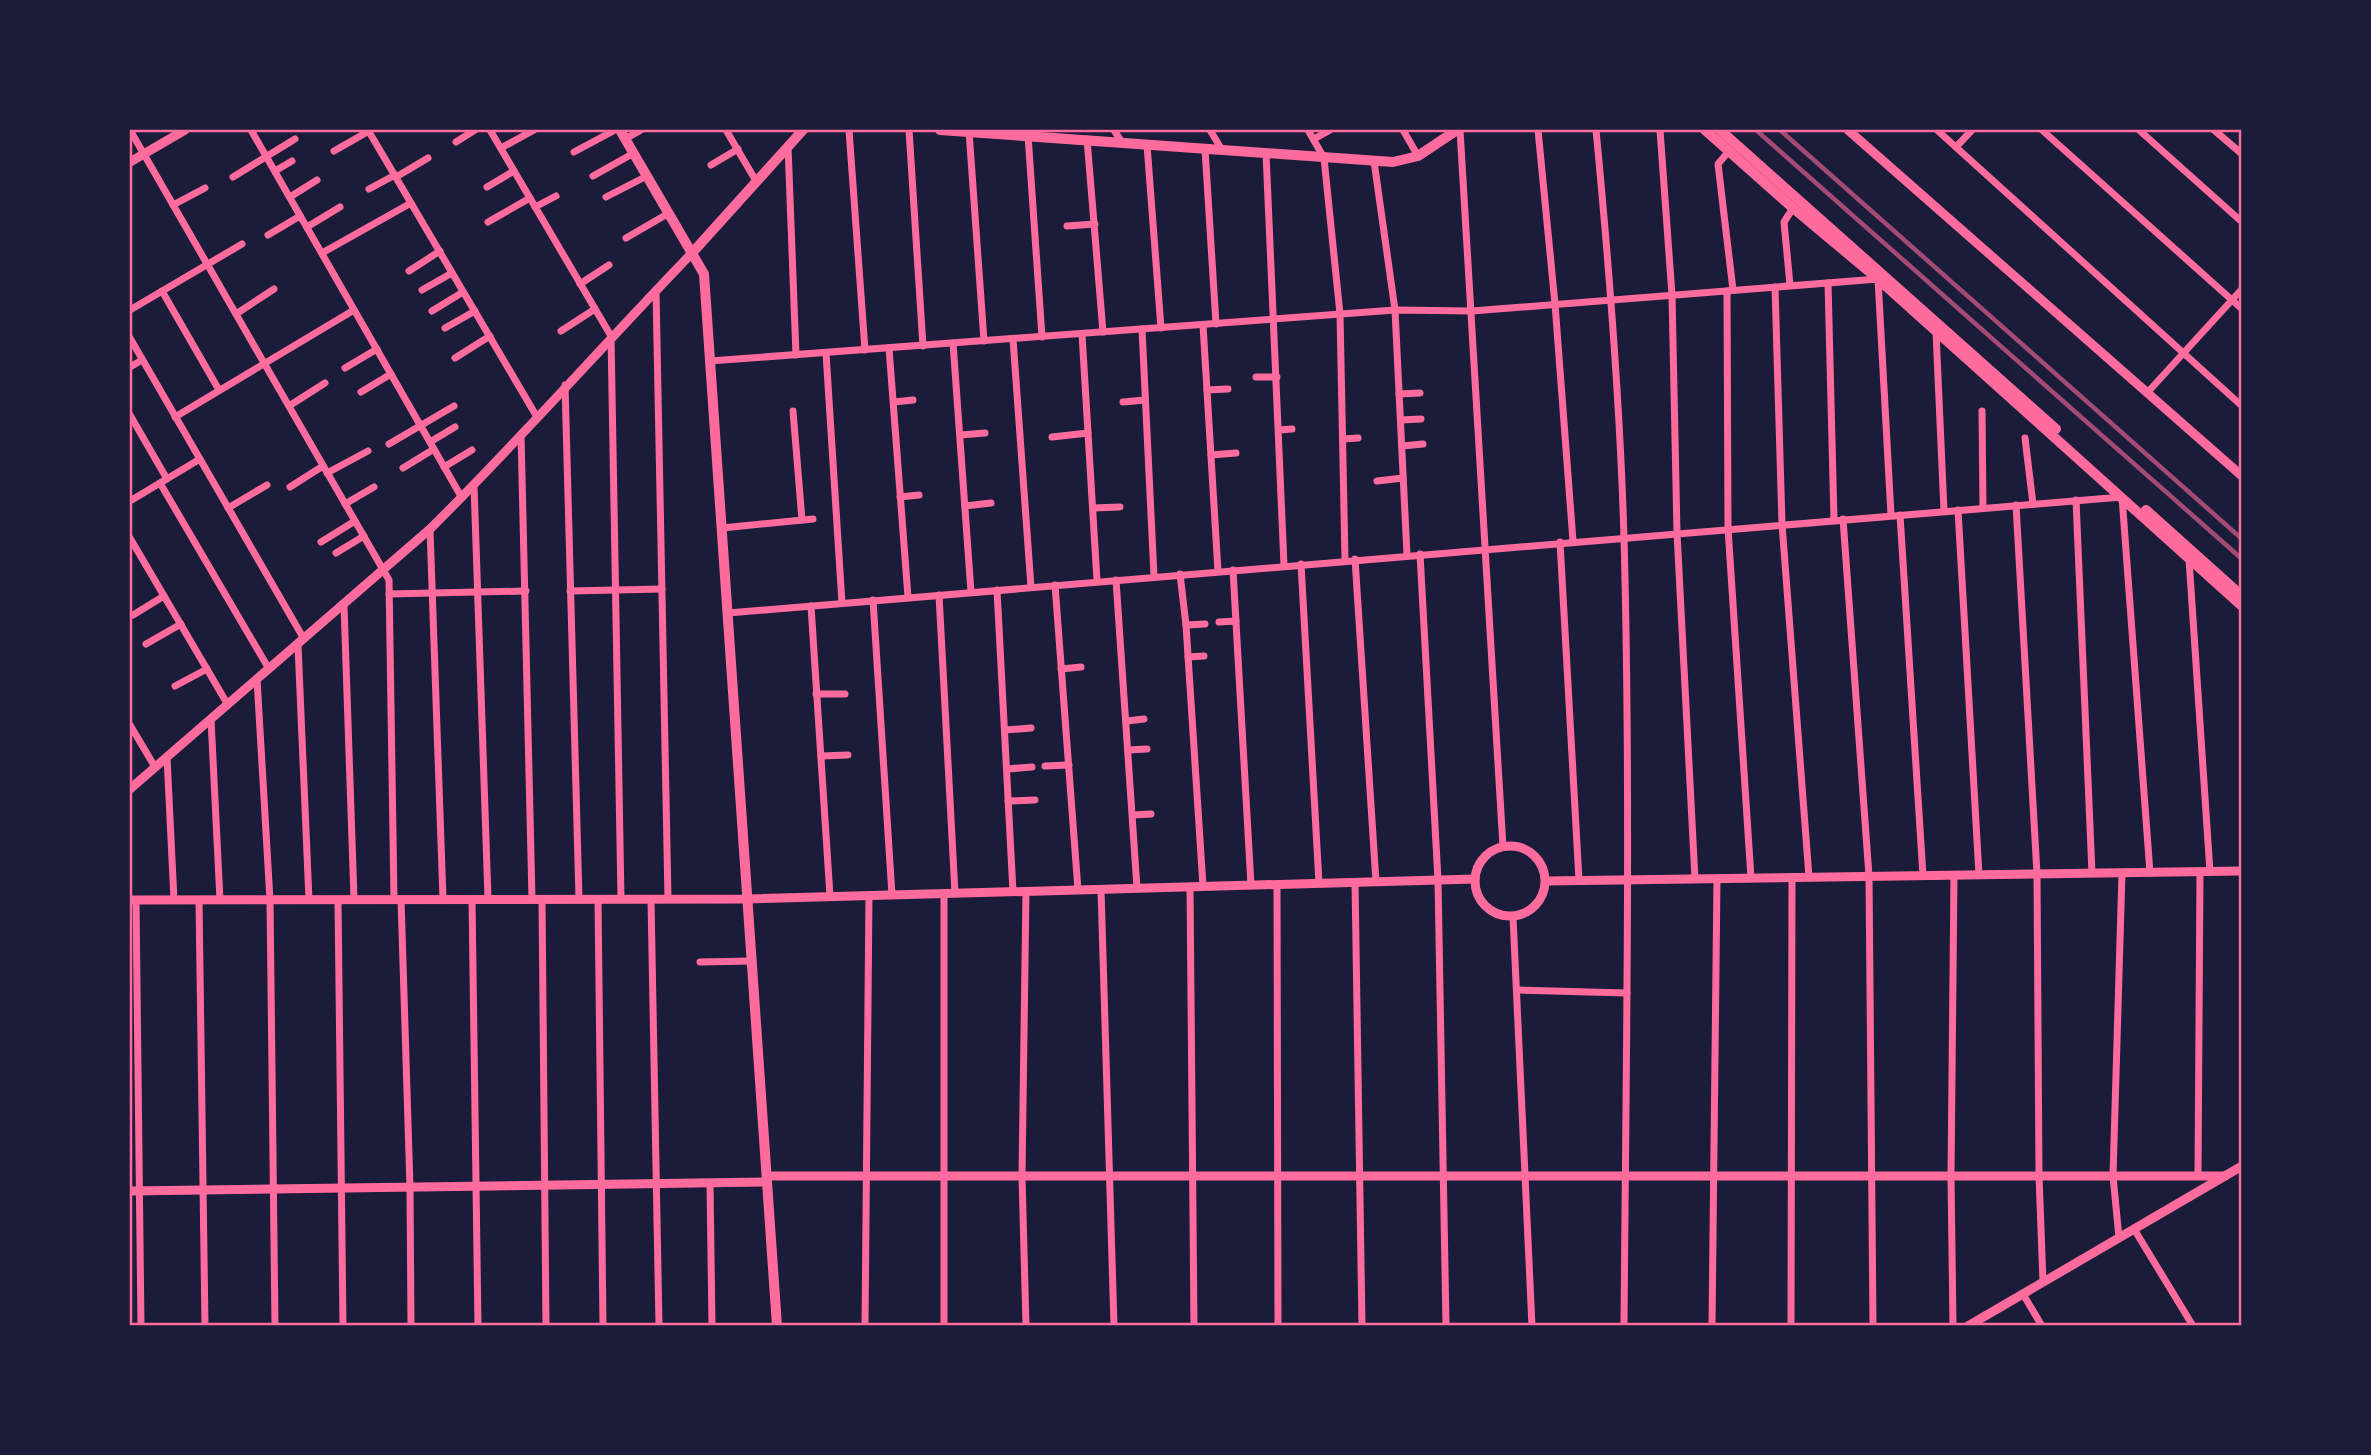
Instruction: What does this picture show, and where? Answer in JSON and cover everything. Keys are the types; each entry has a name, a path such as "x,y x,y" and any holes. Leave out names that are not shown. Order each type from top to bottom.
{"main road":[{"path":"692,253 803,130"},
{"path":"940,130 1026,132 1147,145 1393,162 1418,156 1458,130"},
{"path":"1705,130 1732,147 1880,276 2125,495 2242,606"},
{"path":"1720,130 1732,147"},
{"path":"623,134 704,274 777,1325"},
{"path":"2191,556 2242,596"}],"street":[{"path":"130,130 389,580 397,899 410,1187 411,1325"},
{"path":"130,162 185,130"},
{"path":"251,130 461,498"},
{"path":"334,151 368,130 537,416"},
{"path":"456,142 475,130"},
{"path":"490,130 611,336 621,899"},
{"path":"501,148 534,130"},
{"path":"574,152 614,130"},
{"path":"623,134 641,130"},
{"path":"726,130 756,181"},
{"path":"849,130 864,350"},
{"path":"909,130 923,345"},
{"path":"1114,130 1121,141"},
{"path":"1210,130 1222,150"},
{"path":"1308,130 1324,158 1340,314 1345,560"},
{"path":"1314,139 1330,130"},
{"path":"1403,130 1418,156"},
{"path":"1458,130 1472,311 1503,847"},
{"path":"1538,130 1555,304 1573,541"},
{"path":"1596,130 1612,299 1624,537 1627,879 1625,1325"},
{"path":"1660,130 1672,295 1678,533 1695,878"},
{"path":"1848,130 2242,476"},
{"path":"1937,130 2242,405"},
{"path":"1956,147 1972,130"},
{"path":"2042,130 2242,309"},
{"path":"2139,130 2242,222"},
{"path":"2214,130 2242,154"},
{"path":"969,131 984,341"},
{"path":"1026,132 1042,337"},
{"path":"233,177 295,139"},
{"path":"1087,139 1103,332"},
{"path":"788,144 796,355"},
{"path":"1147,145 1161,328"},
{"path":"1732,147 1718,164 1730,290 1728,528 1751,878"},
{"path":"711,165 738,149"},
{"path":"1205,149 1216,324"},
{"path":"593,176 634,153"},
{"path":"1266,153 1284,565"},
{"path":"369,189 428,158"},
{"path":"275,171 292,161"},
{"path":"1374,161 1395,310 1407,555"},
{"path":"487,187 514,171"},
{"path":"606,197 647,176"},
{"path":"290,197 317,180"},
{"path":"173,205 205,188"},
{"path":"535,207 556,196"},
{"path":"488,222 530,198"},
{"path":"322,253 411,203"},
{"path":"1790,285 1784,222 1796,204"},
{"path":"307,227 340,207"},
{"path":"626,238 669,214"},
{"path":"268,234 300,216"},
{"path":"1067,226 1095,224"},
{"path":"130,310 242,244"},
{"path":"409,271 440,251"},
{"path":"130,789 430,529 692,253"},
{"path":"580,284 609,265"},
{"path":"422,290 452,273"},
{"path":"710,361 1395,310 1472,311 1880,276 1923,876"},
{"path":"1828,282 1839,519 1869,876 1872,1325"},
{"path":"1775,287 1782,524 1809,877"},
{"path":"236,314 274,289"},
{"path":"2147,393 2242,289"},
{"path":"656,290 668,899"},
{"path":"162,292 219,390"},
{"path":"432,311 463,292"},
{"path":"561,331 595,309"},
{"path":"175,417 355,310"},
{"path":"445,328 475,311"},
{"path":"1203,325 1218,571"},
{"path":"1938,328 1944,511"},
{"path":"1142,329 1154,576"},
{"path":"1082,334 1097,581"},
{"path":"455,358 490,336"},
{"path":"130,338 301,642 309,900"},
{"path":"1013,339 1031,587"},
{"path":"953,343 971,592"},
{"path":"890,348 908,597"},
{"path":"345,368 377,349"},
{"path":"826,353 842,603"},
{"path":"130,367 142,360"},
{"path":"361,392 391,374"},
{"path":"1256,377 1277,377"},
{"path":"289,406 325,383"},
{"path":"565,385 579,899"},
{"path":"1207,390 1228,389"},
{"path":"1399,394 1420,393"},
{"path":"894,402 913,400"},
{"path":"1123,402 1145,400"},
{"path":"389,444 454,406"},
{"path":"793,411 802,520"},
{"path":"1982,411 1983,508"},
{"path":"130,415 163,481 269,669"},
{"path":"1401,420 1421,419"},
{"path":"403,468 454,427"},
{"path":"1279,430 1292,429"},
{"path":"960,435 985,433"},
{"path":"1052,437 1088,433"},
{"path":"521,434 532,899"},
{"path":"1343,439 1358,438"},
{"path":"2025,438 2033,504"},
{"path":"1402,446 1423,444"},
{"path":"290,487 368,450"},
{"path":"444,467 472,450"},
{"path":"1211,455 1236,453"},
{"path":"130,501 200,459"},
{"path":"1377,481 1403,478"},
{"path":"228,508 267,485"},
{"path":"474,485 488,899"},
{"path":"345,504 374,487"},
{"path":"900,497 919,495"},
{"path":"728,613 2125,495 2150,873"},
{"path":"2076,500 2092,873"},
{"path":"965,506 991,503"},
{"path":"2015,505 2037,874 2039,1176 2043,1282"},
{"path":"1093,508 1119,507"},
{"path":"1958,510 1979,875"},
{"path":"722,528 813,519"},
{"path":"321,542 355,522"},
{"path":"430,529 443,899"},
{"path":"336,553 364,536"},
{"path":"130,538 228,705"},
{"path":"1560,542 1579,880"},
{"path":"1420,554 1438,880 1447,1325"},
{"path":"2191,556 2205,872 2198,1176"},
{"path":"1355,559 1376,882"},
{"path":"1301,564 1319,883"},
{"path":"1233,570 1251,885"},
{"path":"1180,574 1186,625 1203,886"},
{"path":"1116,580 1137,888"},
{"path":"1055,585 1078,890"},
{"path":"570,591 662,589"},
{"path":"997,590 1013,892"},
{"path":"389,594 526,591"},
{"path":"939,595 955,893"},
{"path":"134,615 164,596"},
{"path":"873,600 892,895"},
{"path":"344,605 354,900"},
{"path":"811,606 830,897"},
{"path":"1219,622 1236,621"},
{"path":"146,644 181,624"},
{"path":"1186,625 1205,624"},
{"path":"1188,657 1204,656"},
{"path":"1061,669 1081,667"},
{"path":"175,686 207,669"},
{"path":"257,680 270,900 275,1325"},
{"path":"816,694 845,694"},
{"path":"211,719 220,900"},
{"path":"1126,721 1144,719"},
{"path":"130,725 155,767"},
{"path":"1004,730 1031,728"},
{"path":"1128,750 1147,749"},
{"path":"821,756 848,755"},
{"path":"167,757 174,900"},
{"path":"1045,766 1069,765"},
{"path":"1007,769 1032,767"},
{"path":"1008,801 1035,800"},
{"path":"1133,815 1151,814"},
{"path":"1503,847 1523,848 1532,853 1544,870 1546,881 1540,901 1524,915 1513,917 1494,913 1486,907 1476,889 1475,879 1483,858 1503,847"},
{"path":"1546,881 2242,871"},
{"path":"2119,1237 2113,1176 2122,873"},
{"path":"1953,1325 1951,1176 1954,875"},
{"path":"1791,1325 1792,877"},
{"path":"1712,1325 1717,878"},
{"path":"141,1325 135,1191 133,900 748,899 1475,879"},
{"path":"1355,882 1362,1325"},
{"path":"1277,884 1278,1325"},
{"path":"1190,887 1194,1325"},
{"path":"1101,889 1114,1325"},
{"path":"1026,891 1022,1176 1026,1325"},
{"path":"944,894 944,1325"},
{"path":"865,1325 869,895"},
{"path":"472,899 478,1325"},
{"path":"542,899 547,1325"},
{"path":"598,899 603,1325"},
{"path":"651,899 659,1325"},
{"path":"199,900 205,1325"},
{"path":"338,900 343,1325"},
{"path":"1513,917 1532,1325"},
{"path":"700,962 752,961"},
{"path":"1517,990 1627,993"},
{"path":"1968,1325 2242,1167"},
{"path":"135,1191 710,1183 865,1176 2225,1176"},
{"path":"710,1183 712,1325"},
{"path":"2134,1229 2193,1325"},
{"path":"2023,1294 2042,1325"}],"railway":[{"path":"1756,130 2242,559"},
{"path":"1780,130 2242,539"}]}
